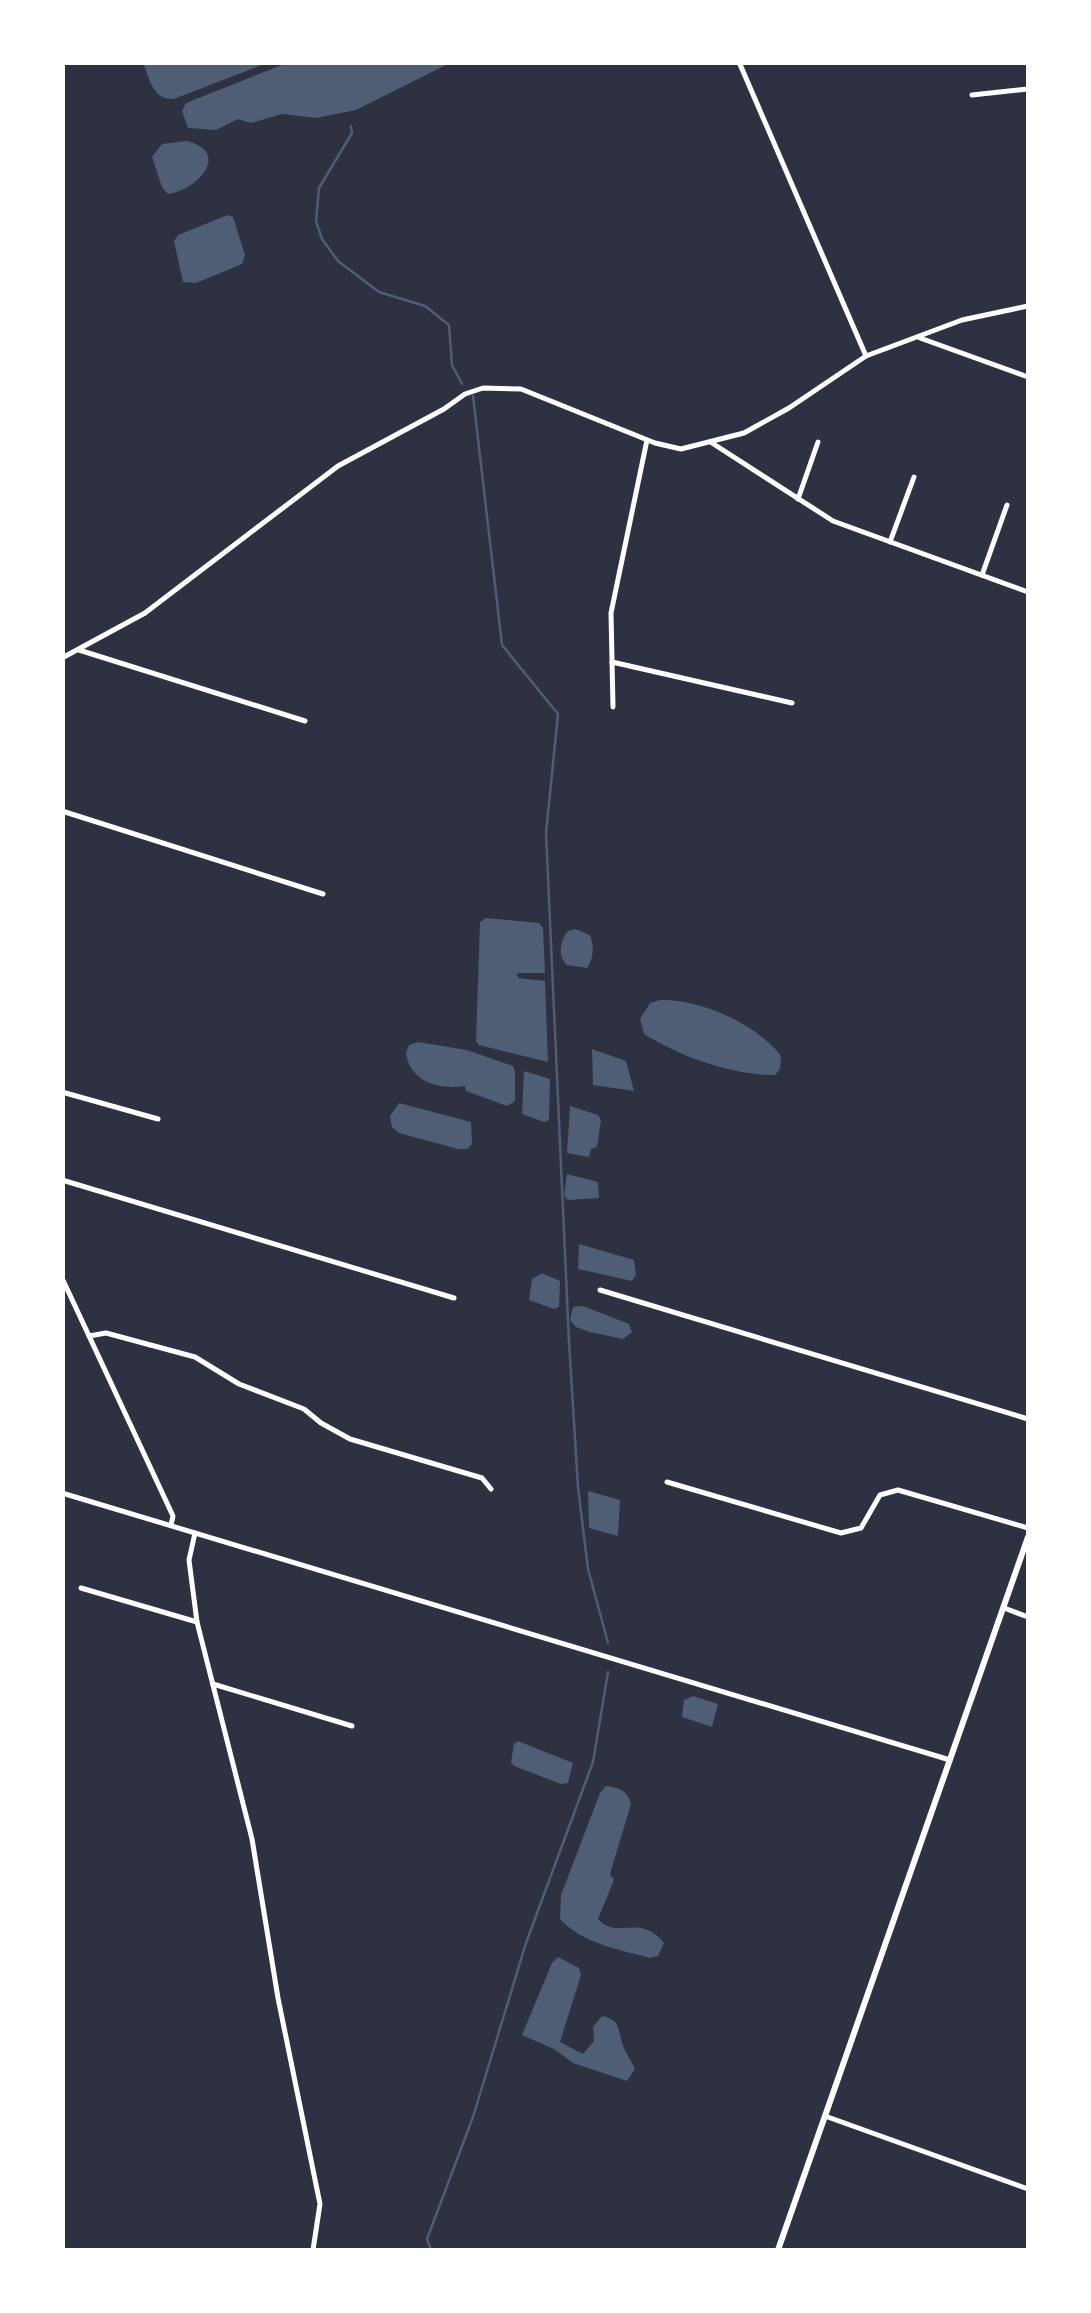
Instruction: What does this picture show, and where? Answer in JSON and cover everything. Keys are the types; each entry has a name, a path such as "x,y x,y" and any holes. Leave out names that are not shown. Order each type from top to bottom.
{"main road":[{"path":"778,2250 1028,1537"}],"street":[{"path":"739,62 866,356"},
{"path":"972,95 1028,89"},
{"path":"62,658 145,613 338,466 465,394 483,388 521,389 648,440 681,449 744,433 866,356 962,320 1028,306"},
{"path":"917,337 1028,377"},
{"path":"612,707 611,613 648,440"},
{"path":"798,499 818,442"},
{"path":"712,443 832,520 1028,592"},
{"path":"890,542 914,476"},
{"path":"982,575 1007,505"},
{"path":"78,650 305,721"},
{"path":"612,662 792,702"},
{"path":"62,811 323,894"},
{"path":"62,1092 158,1120"},
{"path":"62,1180 454,1298"},
{"path":"62,1278 172,1516 171,1525"},
{"path":"600,1290 1028,1419"},
{"path":"89,1336 106,1333 195,1358 238,1384 304,1409 350,1439 482,1478 491,1490"},
{"path":"667,1482 841,1533 856,1532 880,1495 898,1490 1028,1528"},
{"path":"62,1493 950,1760"},
{"path":"195,1533 189,1560 198,1622 252,1839 278,1998 320,2204 313,2250"},
{"path":"81,1588 198,1622"},
{"path":"1004,1608 1028,1617"},
{"path":"214,1684 352,1726"},
{"path":"825,2116 1028,2189"}],"water":[{"path":"289,62 450,63 356,110 316,118 282,114 251,123 238,119 216,130 188,128 182,111 186,103"},
{"path":"143,63 267,63 174,99 157,93"},
{"path":"187,141 207,154 208,162 199,179 168,194 152,157 162,144"},
{"path":"228,215 233,217 245,255 242,264 196,283 183,282 174,241 178,235"},
{"path":"486,918 539,923 543,928 545,973 517,975 545,981 548,1062 476,1041 480,922"},
{"path":"575,929 590,935 593,952 587,968 567,965 562,957 563,939"},
{"path":"660,1000 693,1004 743,1024 781,1056 780,1069 775,1075 724,1068 690,1057 644,1034 640,1019 650,1003"},
{"path":"418,1042 467,1050 513,1066 515,1101 507,1106 466,1091 465,1086 445,1087 427,1082 413,1071 406,1053 409,1045"},
{"path":"592,1049 626,1061 634,1091 593,1085"},
{"path":"524,1071 550,1079 549,1120 544,1122 522,1114"},
{"path":"399,1103 471,1122 472,1144 467,1149 458,1149 399,1133 392,1127 390,1116"},
{"path":"570,1106 598,1115 601,1120 597,1147 591,1149 589,1157 567,1153"},
{"path":"567,1174 598,1182 599,1198 568,1200 564,1196"},
{"path":"579,1244 634,1260 636,1275 632,1281 578,1269"},
{"path":"542,1273 560,1281 559,1307 554,1309 529,1300 532,1279"},
{"path":"583,1306 629,1324 632,1332 623,1339 576,1327 570,1320 573,1307"},
{"path":"588,1491 620,1500 618,1536 589,1528"},
{"path":"693,1696 718,1704 712,1727 682,1717 684,1700"},
{"path":"518,1741 573,1763 568,1783 561,1784 514,1766 511,1762"},
{"path":"606,1786 622,1790 631,1804 610,1874 614,1880 598,1919 613,1928 646,1929 655,1934 664,1943 658,1956 650,1958 602,1945 560,1919 561,1895"},
{"path":"558,1957 579,1968 581,1975 560,2042 583,2054 594,2041 593,2027 602,2016 612,2020 635,2069 627,2081 573,2063 554,2049 522,2035"}],"waterway":[{"path":"351,126 352,133 319,188 316,221 322,239 338,261 379,292 425,306 449,325 452,365 462,384"},
{"path":"473,396 502,645 558,714 546,833 569,1342 578,1487 588,1569 608,1643"},
{"path":"431,2250 427,2239 473,2117 526,1943 593,1762 608,1672"}]}
